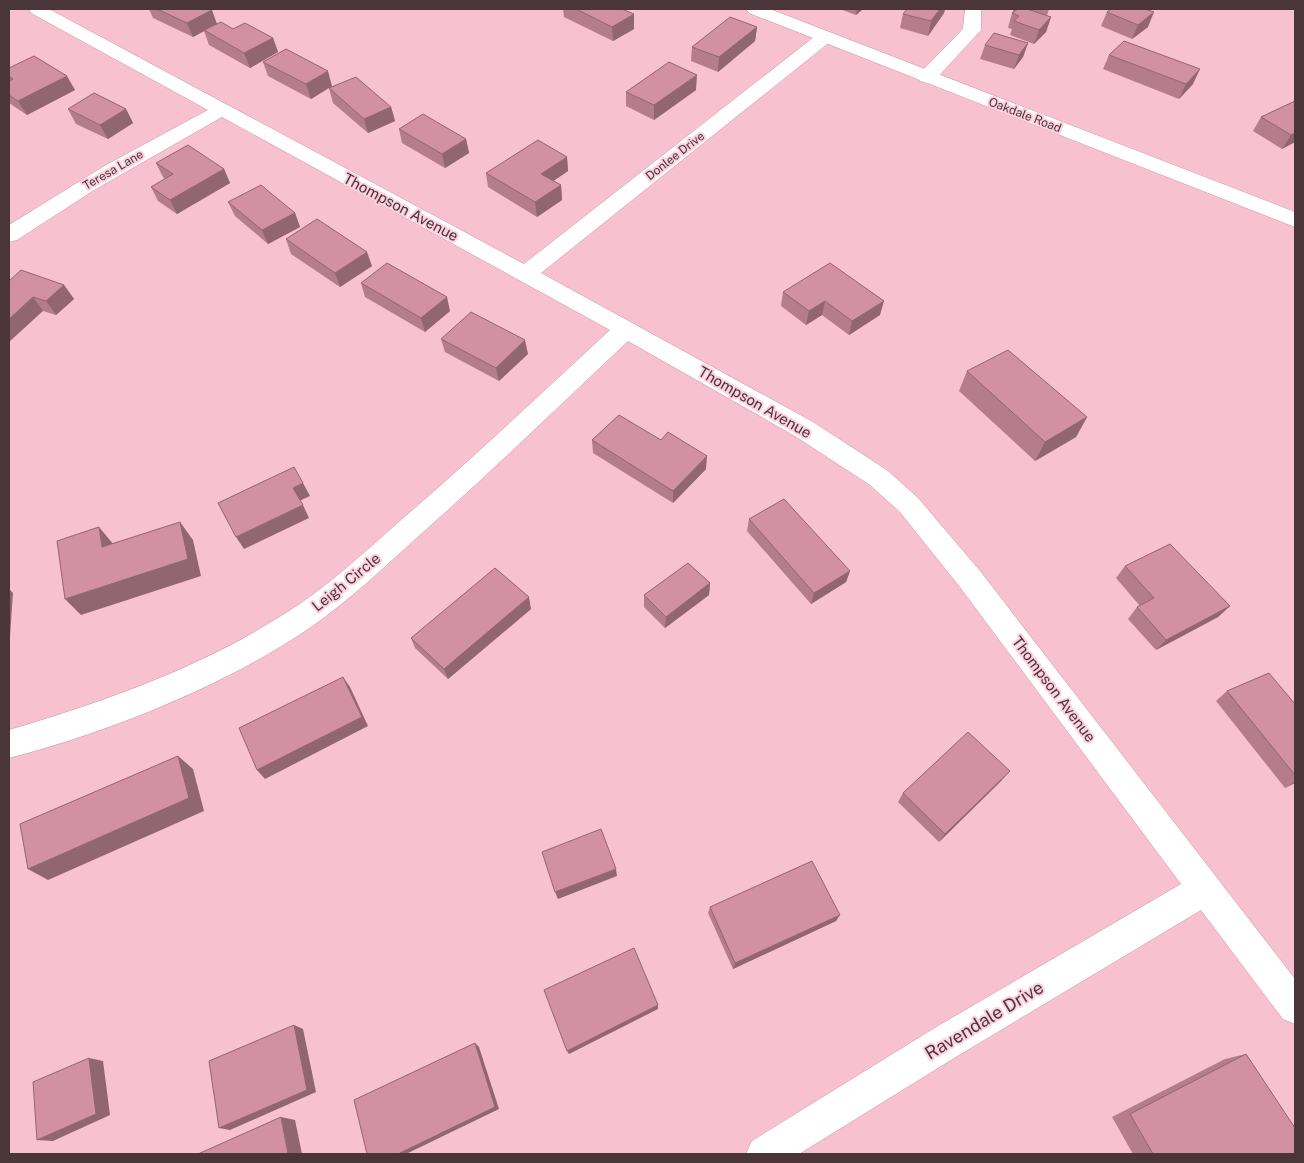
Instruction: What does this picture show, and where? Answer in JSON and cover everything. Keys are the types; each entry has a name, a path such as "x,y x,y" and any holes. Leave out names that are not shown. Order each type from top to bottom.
{"street":[{"name":"Thompson Avenue","path":"38,9 626,329 804,429 879,478 909,504 970,579 1295,1007"},
{"name":"Oakdale Road","path":"754,9 1295,220"},
{"path":"927,77 972,30 973,9"},
{"name":"Donlee Drive","path":"525,274 825,37"},
{"name":"Teresa Lane","path":"9,235 48,208 115,168 221,110"},
{"name":"Leigh Circle","path":"9,744 58,730 171,687 233,659 282,631 330,598 428,513 626,329"},
{"name":"Ravendale Drive","path":"764,1154 946,1042 1204,889"}],"building":[{"path":"157,9 209,9 212,10 187,23"},
{"path":"576,9 622,9 634,14 612,27"},
{"path":"907,9 940,9 931,21 903,14"},
{"path":"1018,9 1027,9 1051,17 1039,30 1014,21 1019,16 1012,13"},
{"path":"1111,9 1145,9 1154,12 1138,25 1107,12"},
{"path":"730,17 757,27 719,57 692,47"},
{"path":"221,22 233,29 245,23 273,38 244,53 204,30"},
{"path":"994,33 1028,43 1019,55 985,45"},
{"path":"1124,41 1200,69 1186,84 1109,55"},
{"path":"286,49 328,71 306,84 263,62"},
{"path":"34,56 67,76 18,101 9,95 9,81 13,79 9,76 9,68"},
{"path":"669,62 697,75 654,105 626,92"},
{"path":"356,77 391,107 364,119 329,88"},
{"path":"94,93 126,109 100,125 68,109"},
{"path":"1295,101 1295,133 1291,135 1261,117"},
{"path":"423,114 466,139 442,154 399,129"},
{"path":"538,140 567,157 541,174 561,185 535,202 486,173"},
{"path":"188,145 224,169 170,200 151,187 173,174 156,163"},
{"path":"261,185 295,213 262,230 228,202"},
{"path":"317,219 367,252 335,273 286,239"},
{"path":"387,263 447,297 421,318 361,283"},
{"path":"830,263 884,301 852,321 825,301 809,311 783,292"},
{"path":"21,270 64,285 46,301 33,297 9,319 9,281"},
{"path":"471,312 525,340 496,368 441,339"},
{"path":"1008,350 1087,417 1045,442 967,371"},
{"path":"619,415 661,440 668,432 707,456 673,491 592,440"},
{"path":"294,467 303,483 293,488 303,505 236,537 218,503"},
{"path":"784,499 850,571 814,593 749,519"},
{"path":"180,522 188,559 65,599 57,541 99,527 102,547"},
{"path":"1170,544 1230,606 1166,640 1137,607 1154,598 1125,566"},
{"path":"688,563 710,583 666,617 644,595"},
{"path":"495,568 529,597 444,669 411,638"},
{"path":"1269,673 1295,704 1295,775 1227,691"},
{"path":"343,677 362,717 257,770 239,728"},
{"path":"968,732 1010,771 945,834 903,793"},
{"path":"178,756 189,798 28,869 20,824"},
{"path":"601,829 616,869 555,892 542,852"},
{"path":"812,861 840,915 735,963 710,907"},
{"path":"634,948 658,1005 567,1051 544,990"},
{"path":"294,1025 307,1090 219,1128 209,1061"},
{"path":"475,1043 495,1107 398,1154 367,1154 354,1100"},
{"path":"1246,1054 1295,1128 1295,1154 1153,1154 1130,1114"},
{"path":"89,1058 96,1114 37,1140 33,1082"},
{"path":"281,1117 288,1154 198,1154"}]}
